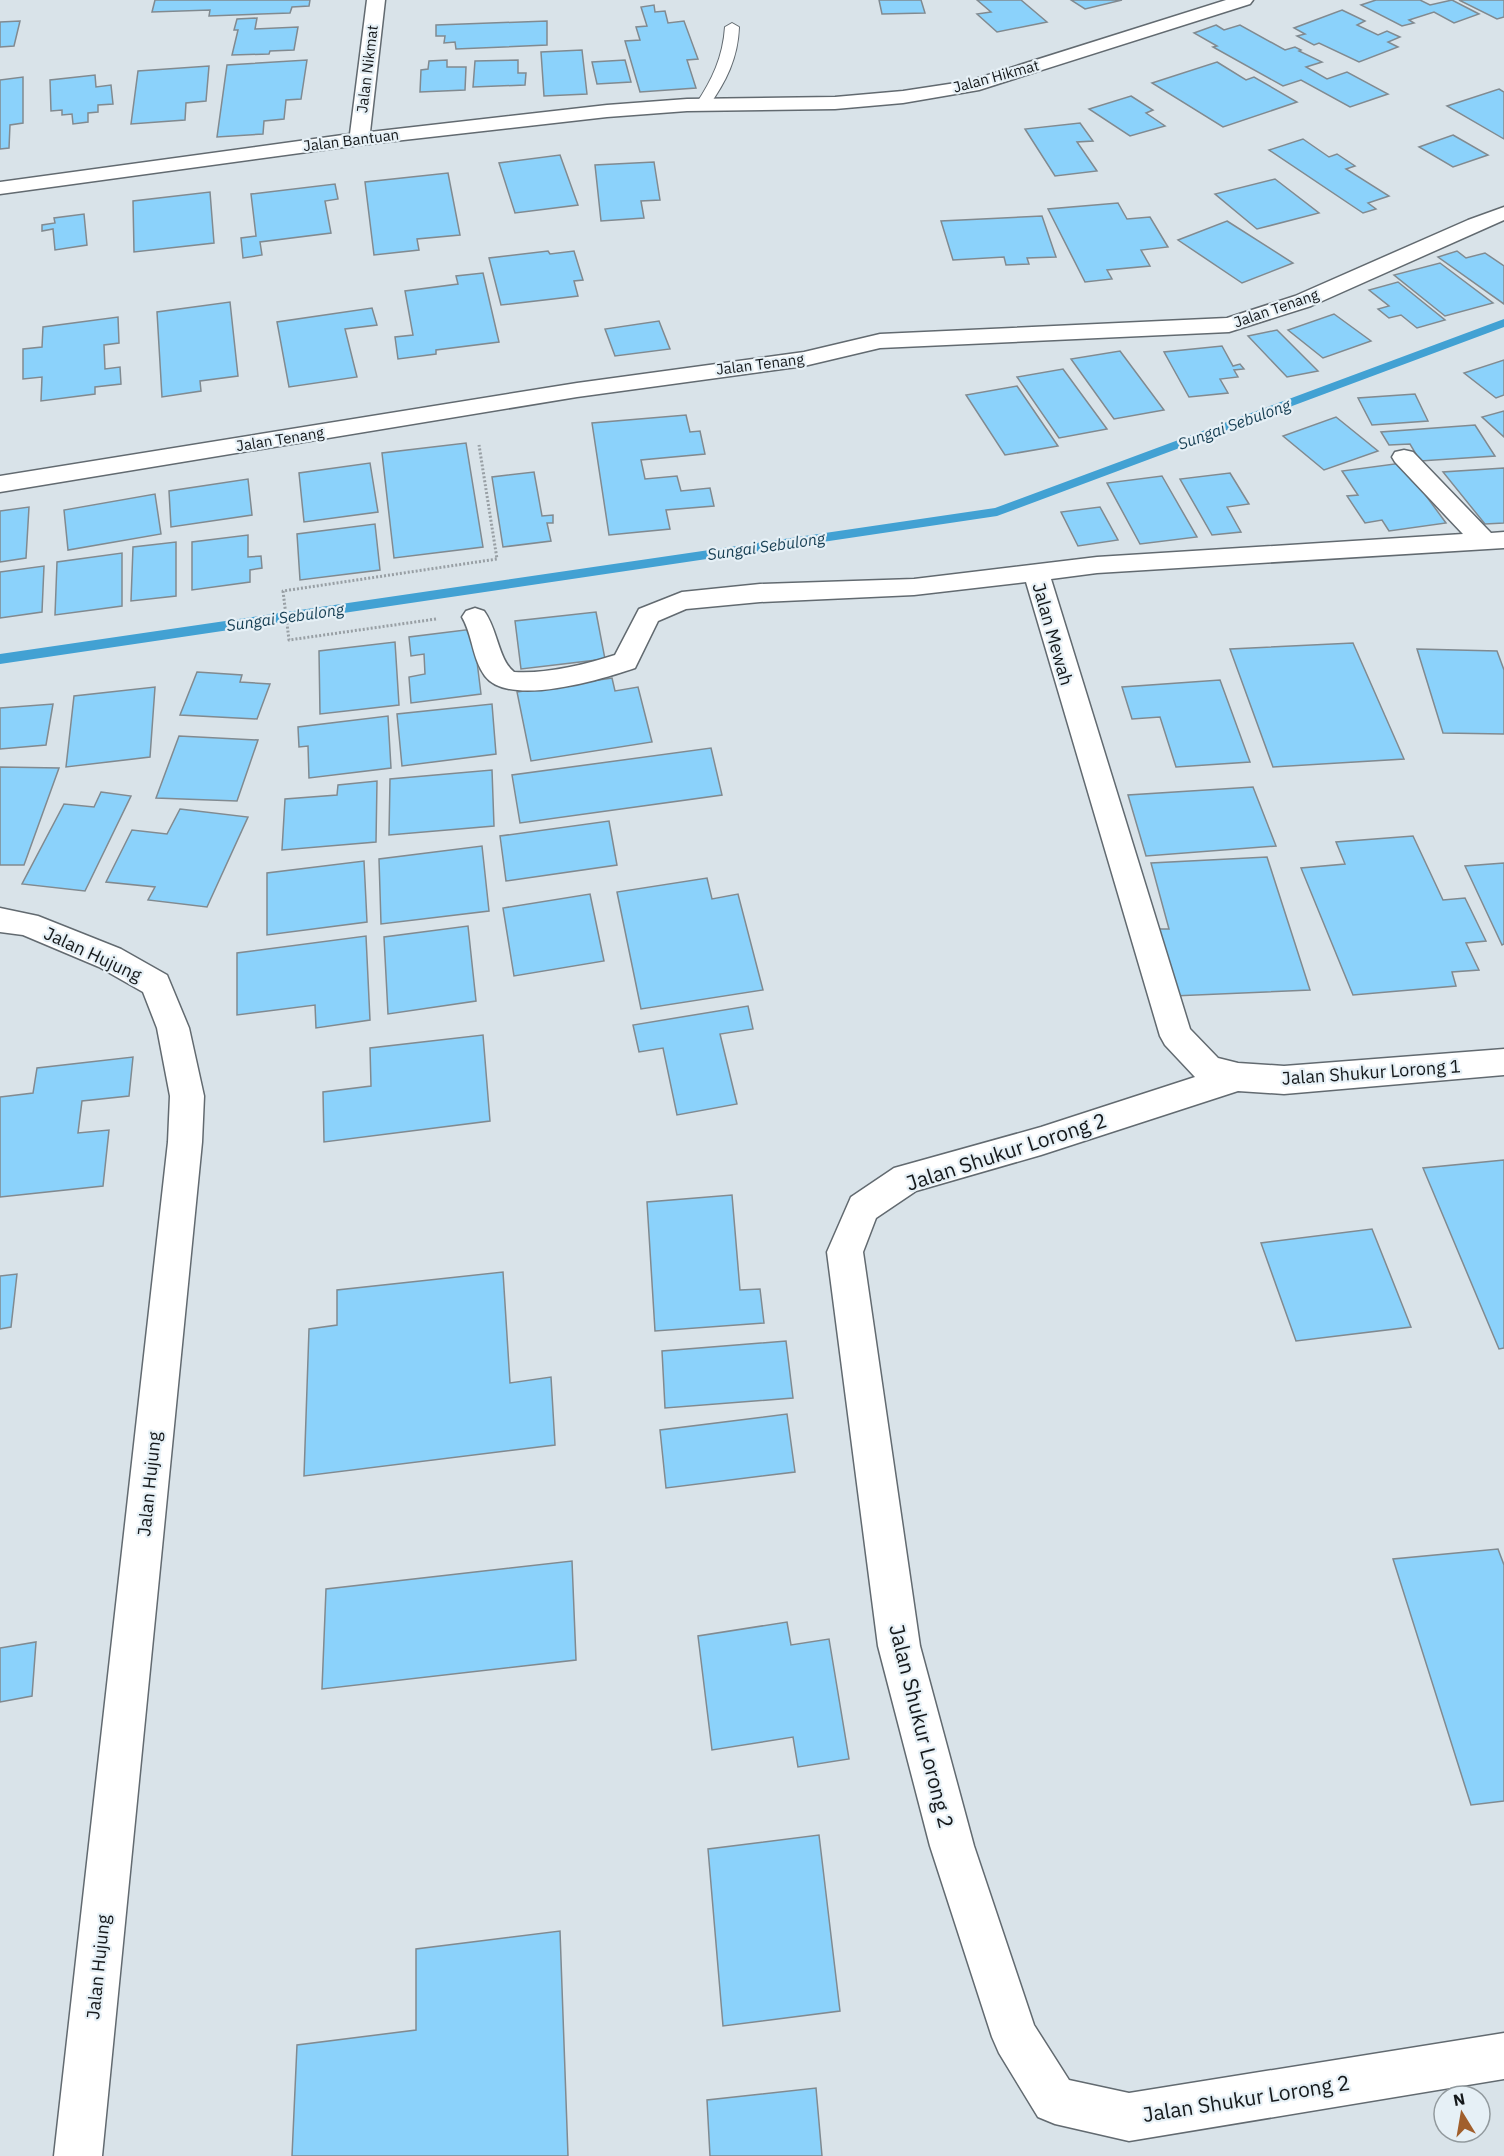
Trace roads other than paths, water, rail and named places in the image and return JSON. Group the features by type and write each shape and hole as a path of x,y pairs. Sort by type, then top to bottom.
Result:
{"street":[{"name":"Jalan Nikmat","path":"358,139 376,0"},
{"name":"Jalan Hikmat","path":"703,104 835,103 903,97 972,86 1244,0"},
{"name":"Jalan Bantuan","path":"0,188 358,139 607,111 703,104"},
{"name":"Jalan Tenang","path":"0,484 710,370 804,359 880,341 1229,325 1303,301 1504,213"},
{"path":"1404,456 1495,541"},
{"name":"Jalan Mewah","path":"1238,1077 1207,1068 1176,1036 1036,573 1097,565 1495,541"},
{"path":"475,617 482,626 494,668 507,680 524,681 606,669 625,661 648,615 682,601 760,593 914,587 1036,573"},
{"name":"Jalan Hujung","path":"0,920 27,924 110,958 156,984 173,1028 187,1096 182,1166 78,2156"},
{"name":"Jalan Shukur Lorong 1","path":"1238,1077 1284,1080 1504,1062"},
{"name":"Jalan Shukur Lorong 2","path":"1238,1077 1041,1140 906,1179 863,1208 845,1252 899,1646 952,1846 1015,2037 1055,2100 1129,2117 1504,2056"}],"lane":[{"path":"703,104 729,60 732,27"}],"waterway":[{"name":"Sungai Sebulong","path":"0,659 997,512 1504,323"}]}
